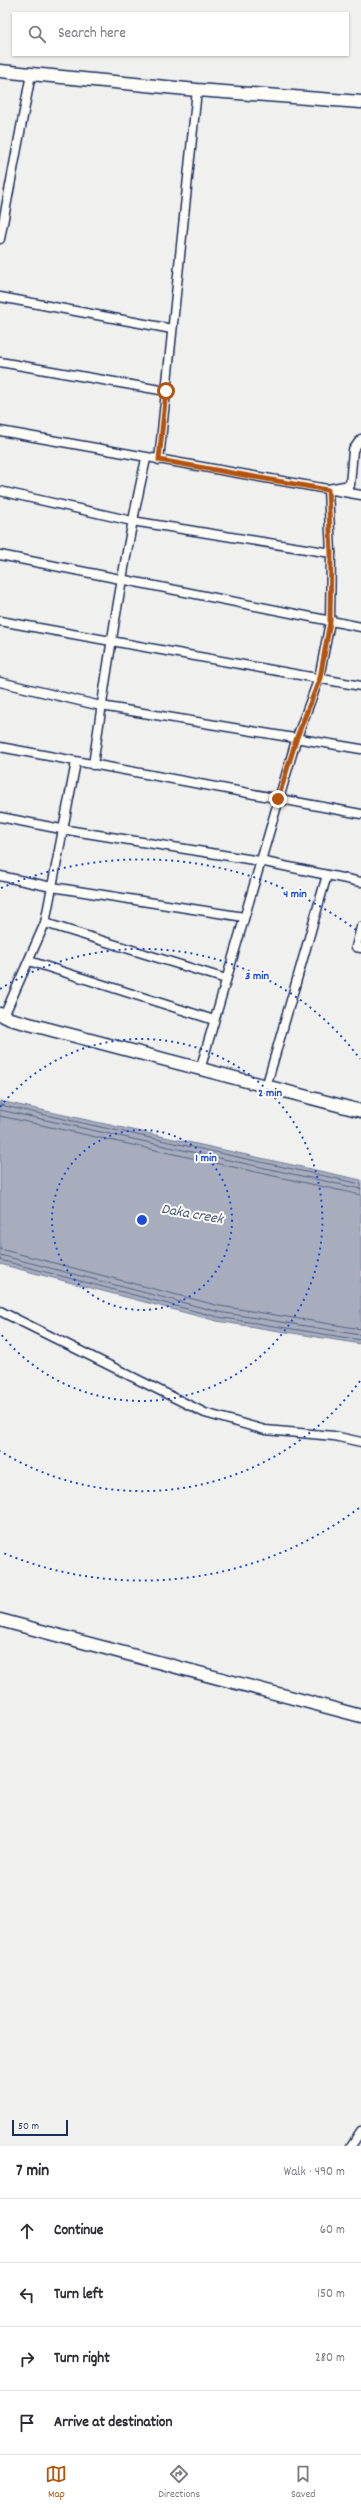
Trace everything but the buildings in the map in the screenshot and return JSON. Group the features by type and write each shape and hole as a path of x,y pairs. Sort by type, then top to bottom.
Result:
{"street":[{"path":"0,71 197,90 361,102"},
{"path":"0,239 31,74"},
{"path":"159,460 197,90"},
{"path":"0,297 172,330"},
{"path":"0,362 166,391"},
{"path":"0,431 146,459 361,495"},
{"path":"328,490 350,485 353,450 361,439"},
{"path":"93,765 122,578 132,521 146,459"},
{"path":"200,1070 278,799 297,737 320,678 330,622 331,553 328,490"},
{"path":"0,491 132,521 331,553"},
{"path":"0,555 122,578 330,622 361,627"},
{"path":"0,621 361,686"},
{"path":"0,682 101,706 297,737 361,749"},
{"path":"0,747 361,814"},
{"path":"76,762 61,829 45,923 29,961 2,1015 200,1070 361,1111"},
{"path":"0,817 61,829 260,861 361,882"},
{"path":"266,1087 327,875"},
{"path":"0,876 52,887 244,917"},
{"path":"45,923 226,979"},
{"path":"361,927 356,947 361,948"},
{"path":"29,961 214,1020"},
{"path":"0,1311 205,1413 265,1430 334,1436 361,1442"},
{"path":"0,1620 361,1716"},
{"path":"351,2146 361,2131"}],"water":[{"name":"Daka creek","path":"0,1101 361,1180 361,1344 217,1321 0,1264"}],"route":[{"path":"166,391 159,460 328,490 331,553 330,622 320,678 297,737 278,799"}]}
